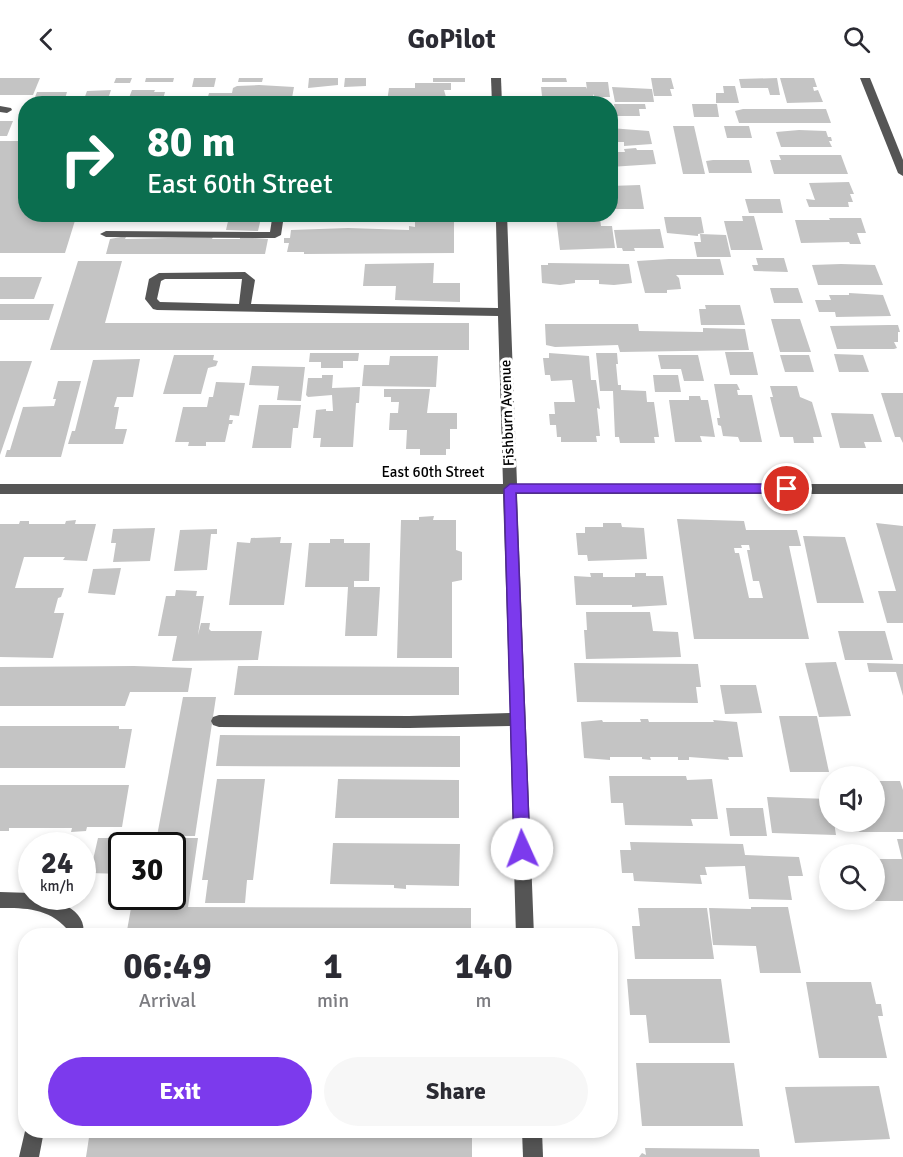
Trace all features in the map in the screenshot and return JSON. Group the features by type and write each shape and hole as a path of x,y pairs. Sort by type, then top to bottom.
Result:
{"street":[{"path":"496,78 497,96"},
{"path":"865,78 903,173"},
{"path":"106,234 275,235 277,222"},
{"name":"Fishburn Avenue","path":"501,222 525,928"},
{"path":"244,309 249,280 245,276 163,275 155,279 151,299 157,306 244,309 504,312"},
{"name":"East 60th Street","path":"0,489 903,489"},
{"path":"219,721 410,722 518,719"},
{"path":"0,900 42,901 61,910 76,928"},
{"path":"29,1157 33,1138"},
{"path":"532,1138 533,1157"}],"building":[{"path":"0,78 40,78 33,95 0,95"},
{"path":"116,78 132,78 130,83 114,83"},
{"path":"146,78 174,78 173,82 145,82"},
{"path":"194,78 216,78 214,87 192,87"},
{"path":"239,78 263,78 262,82 238,82"},
{"path":"309,78 338,78 338,85 308,88"},
{"path":"345,78 366,78 366,86 344,87"},
{"path":"433,78 465,78 465,82 433,82"},
{"path":"542,78 566,78 567,82 542,82"},
{"path":"651,78 671,78 674,89 670,89 672,96 654,96"},
{"path":"777,78 780,95 770,95 768,88 741,88 739,79"},
{"path":"780,78 814,78 817,87 813,87 814,91 818,90 823,102 787,103"},
{"path":"586,82 608,82 610,96 594,96 593,94 593,96 542,96 541,87 586,87 587,89"},
{"path":"415,83 451,83 451,90 444,90 446,96 388,96 389,88 415,88"},
{"path":"237,86 294,87 292,96 208,96 209,93 232,93 233,88"},
{"path":"723,86 735,86 739,103 716,103 716,93 724,93"},
{"path":"612,87 652,89 654,102 618,102 618,96 614,96"},
{"path":"111,90 109,96 85,96 87,91"},
{"path":"132,90 165,92 164,96 130,96"},
{"path":"37,92 67,92 66,96 35,96"},
{"path":"618,104 645,104 646,109 639,109 640,116 618,116"},
{"path":"692,104 717,104 719,117 694,117"},
{"path":"743,109 826,109 831,123 739,123 735,111"},
{"path":"0,121 13,121 7,136 0,136"},
{"path":"673,126 694,126 705,174 683,174"},
{"path":"724,126 749,126 752,138 727,138"},
{"path":"618,129 649,131 652,144 624,146 624,142 618,142"},
{"path":"826,131 828,137 831,137 832,141 829,141 832,147 781,147 776,132"},
{"path":"0,141 18,141 18,222 75,222 65,253 0,253"},
{"path":"624,149 653,150 656,164 618,166 618,152 625,152"},
{"path":"779,155 841,155 848,174 774,174 770,160 781,160"},
{"path":"749,160 752,173 709,173 706,161"},
{"path":"849,182 854,194 850,194 853,202 848,202 849,207 809,207 806,199 815,200 809,183"},
{"path":"640,185 644,209 618,209 618,186"},
{"path":"745,199 780,199 783,213 749,213"},
{"path":"742,216 754,216 763,250 731,250 724,221 743,221"},
{"path":"664,217 701,217 704,233 698,236 667,233"},
{"path":"829,218 861,218 866,233 857,233 861,244 801,243 795,220 830,220"},
{"path":"228,222 260,222 258,231 226,230"},
{"path":"415,222 454,222 454,253 304,254 304,252 287,252 289,243 284,243 284,238 290,238 291,230 348,228 409,230 409,226 415,227"},
{"path":"557,222 600,222 601,226 612,226 615,248 560,250"},
{"path":"660,229 664,248 634,248 635,251 623,251 622,248 617,248 614,230"},
{"path":"700,234 726,235 731,257 697,257 694,242 701,242"},
{"path":"126,237 125,239 213,237 212,239 240,239 240,237 268,239 265,254 106,254 110,239"},
{"path":"756,258 784,258 788,272 754,271 752,265 758,265"},
{"path":"720,259 724,275 676,275 679,278 681,289 667,290 667,293 645,293 637,261"},
{"path":"78,261 122,261 105,323 469,323 469,350 50,350"},
{"path":"434,263 433,283 460,283 460,302 395,300 396,286 363,286 365,264"},
{"path":"548,263 629,264 632,283 614,285 599,284 599,280 575,280 575,283 560,285 542,283 541,265 548,265"},
{"path":"812,265 875,265 883,285 818,285"},
{"path":"0,277 42,277 34,299 0,299"},
{"path":"770,288 798,288 803,303 774,303"},
{"path":"849,293 883,295 891,316 836,317 835,312 819,312 815,300 831,300 829,295 849,295"},
{"path":"0,304 54,304 49,320 0,320"},
{"path":"705,305 740,305 745,325 701,325 699,309 706,309"},
{"path":"771,319 800,319 811,352 780,352"},
{"path":"545,324 638,324 639,331 703,332 703,328 745,329 749,350 620,352 618,345 555,347 546,345"},
{"path":"898,325 900,332 898,332 898,342 894,342 897,348 894,349 837,349 830,326"},
{"path":"725,352 753,352 758,375 730,375"},
{"path":"310,353 359,353 358,361 343,361 343,368 321,368 321,362 309,362"},
{"path":"549,353 589,356 591,380 596,380 600,409 597,408 600,436 596,436 597,442 561,442 561,437 557,437 556,425 550,425 549,414 555,414 554,402 575,402 572,380 551,381 550,375 545,375 543,358 549,358"},
{"path":"596,353 617,353 618,385 621,385 621,390 646,391 647,402 654,402 659,437 654,437 655,443 620,443 619,437 615,437 613,391 600,391"},
{"path":"834,354 863,355 869,372 839,372"},
{"path":"174,355 214,355 213,360 218,361 216,366 208,368 201,394 163,394"},
{"path":"658,355 698,355 704,381 684,381 681,369 661,369"},
{"path":"780,355 809,355 814,372 785,372"},
{"path":"390,356 438,356 436,387 362,386 364,365 389,365"},
{"path":"140,359 133,397 117,397 114,407 119,407 115,429 127,429 123,444 68,444 72,431 75,431 93,360"},
{"path":"0,361 32,361 0,455"},
{"path":"252,366 305,367 301,401 277,400 279,386 249,385"},
{"path":"322,375 333,375 332,388 360,387 359,403 356,403 353,447 320,447 321,438 313,438 316,410 333,411 332,395 308,397 306,395 308,378 322,378"},
{"path":"653,375 678,375 681,392 655,392"},
{"path":"58,381 81,381 61,457 5,457 7,450 10,450 23,407 54,406 56,399 53,399"},
{"path":"216,382 245,383 239,416 230,415 229,420 233,420 232,424 229,424 225,442 206,442 206,446 188,446 189,442 175,442 183,407 207,407 209,397 213,397"},
{"path":"714,384 737,384 740,390 737,390 738,395 752,395 762,442 740,442 738,437 723,436 721,426 718,425 717,418 720,418"},
{"path":"770,386 797,386 800,397 812,402 822,437 813,437 814,443 794,443 793,437 780,437 770,397 773,397"},
{"path":"384,389 430,389 427,413 457,413 457,429 450,429 450,449 446,449 446,455 420,455 420,449 406,449 407,430 389,430 390,413 398,413 399,402 391,402 391,397 384,397"},
{"path":"881,393 903,393 903,443 900,437 895,437"},
{"path":"689,396 700,396 701,400 708,400 715,437 700,436 702,442 675,442 669,400 689,400"},
{"path":"259,405 301,405 298,428 293,428 291,448 252,448"},
{"path":"831,413 873,414 882,442 864,442 866,448 840,448"},
{"path":"434,516 433,520 456,520 456,550 462,552 462,580 452,582 452,658 397,658 401,520 419,520 419,517"},
{"path":"677,519 744,521 746,530 797,530 801,546 789,546 809,639 694,639","holes":["749,545 750,550 747,550 753,581 759,581 763,598 749,598 739,553 735,553 734,548"]},
{"path":"76,520 75,524 96,524 87,561 63,560 65,557 24,557 15,588 64,588 61,597 58,598 54,613 64,613 53,658 0,657 0,524 19,524 20,521 29,521 29,524 65,524 66,521"},
{"path":"603,523 621,523 622,527 644,528 647,559 588,561 587,555 578,555 576,533 585,533 585,527 603,527"},
{"path":"876,523 903,526 903,623 887,623 878,591 896,591"},
{"path":"155,528 150,561 113,562 116,543 111,543 113,529"},
{"path":"217,529 217,534 211,534 207,570 174,571 180,530"},
{"path":"803,536 845,537 864,603 817,603"},
{"path":"281,537 280,543 292,543 284,605 229,605 237,542 250,543 251,538"},
{"path":"330,539 344,539 344,543 370,543 369,581 354,581 354,587 380,587 377,636 345,636 348,587 305,587 309,543 330,543"},
{"path":"121,568 115,595 88,593 93,569"},
{"path":"590,573 603,573 603,577 635,577 635,573 646,573 646,576 663,576 667,605 632,607 632,605 576,605 574,576 591,577"},
{"path":"176,590 197,591 196,596 204,596 198,635 201,623 210,623 211,631 262,631 258,660 172,661 177,636 158,636 166,596 175,596"},
{"path":"586,612 650,612 653,631 678,632 681,657 586,659 584,630 587,630"},
{"path":"838,631 885,631 893,660 845,660"},
{"path":"836,662 851,716 819,717 805,663"},
{"path":"574,663 698,664 701,687 696,687 698,703 577,702"},
{"path":"867,663 903,664 903,696 896,672 869,672"},
{"path":"238,666 459,667 459,695 234,695"},
{"path":"0,667 192,668 188,692 130,692 125,706 0,706"},
{"path":"720,685 756,685 762,713 725,714"},
{"path":"183,697 216,697 195,836 186,836 186,832 158,832"},
{"path":"779,716 817,716 828,766 819,766 819,772 790,772"},
{"path":"640,719 648,719 649,722 714,722 713,720 737,722 743,757 728,757 729,760 689,757 689,760 678,760 678,757 650,757 651,760 642,759 642,757 610,757 610,760 584,758 581,722 602,720 603,722 641,722"},
{"path":"0,726 119,726 119,729 132,729 125,768 0,768"},
{"path":"220,735 460,736 460,767 216,766"},
{"path":"609,776 686,776 687,780 712,779 718,819 691,819 693,826 625,825 623,803 611,803"},
{"path":"217,779 265,779 253,880 247,880 245,903 205,903 208,880 202,880"},
{"path":"338,779 459,780 459,818 335,818"},
{"path":"885,781 900,781 903,790 903,832 885,832"},
{"path":"0,785 129,785 122,827 87,827 86,831 71,832 72,828 9,828 9,831 0,831"},
{"path":"767,797 819,799 819,832 836,832 836,835 772,833"},
{"path":"726,808 763,808 767,836 730,836"},
{"path":"98,838 108,838 108,874 96,873"},
{"path":"186,838 198,838 188,907 471,908 471,928 127,928 131,910 186,910"},
{"path":"897,839 903,839 903,901 885,901 885,859 902,859"},
{"path":"630,842 743,844 745,855 799,857 803,876 788,876 792,900 749,899 745,866 705,867 707,875 700,875 702,884 634,881 633,873 622,873 620,850 631,850"},
{"path":"333,843 460,844 459,886 406,885 406,889 394,888 394,885 330,884"},
{"path":"751,907 788,907 801,973 760,973 756,946 713,945 709,908 751,909"},
{"path":"638,908 707,908 714,959 635,959 632,926 640,926"},
{"path":"627,979 721,979 730,1043 649,1043 646,1015 630,1015"},
{"path":"806,982 871,982 876,1004 881,1004 883,1016 878,1016 887,1058 819,1058"},
{"path":"636,1063 734,1063 743,1126 642,1126"},
{"path":"879,1086 890,1139 795,1143 785,1087"},
{"path":"89,1138 472,1138 472,1157 86,1157"},
{"path":"645,1148 759,1149 760,1157 639,1157 642,1153 646,1155"}],"route":[{"path":"522,849 510,489 787,489"}]}
